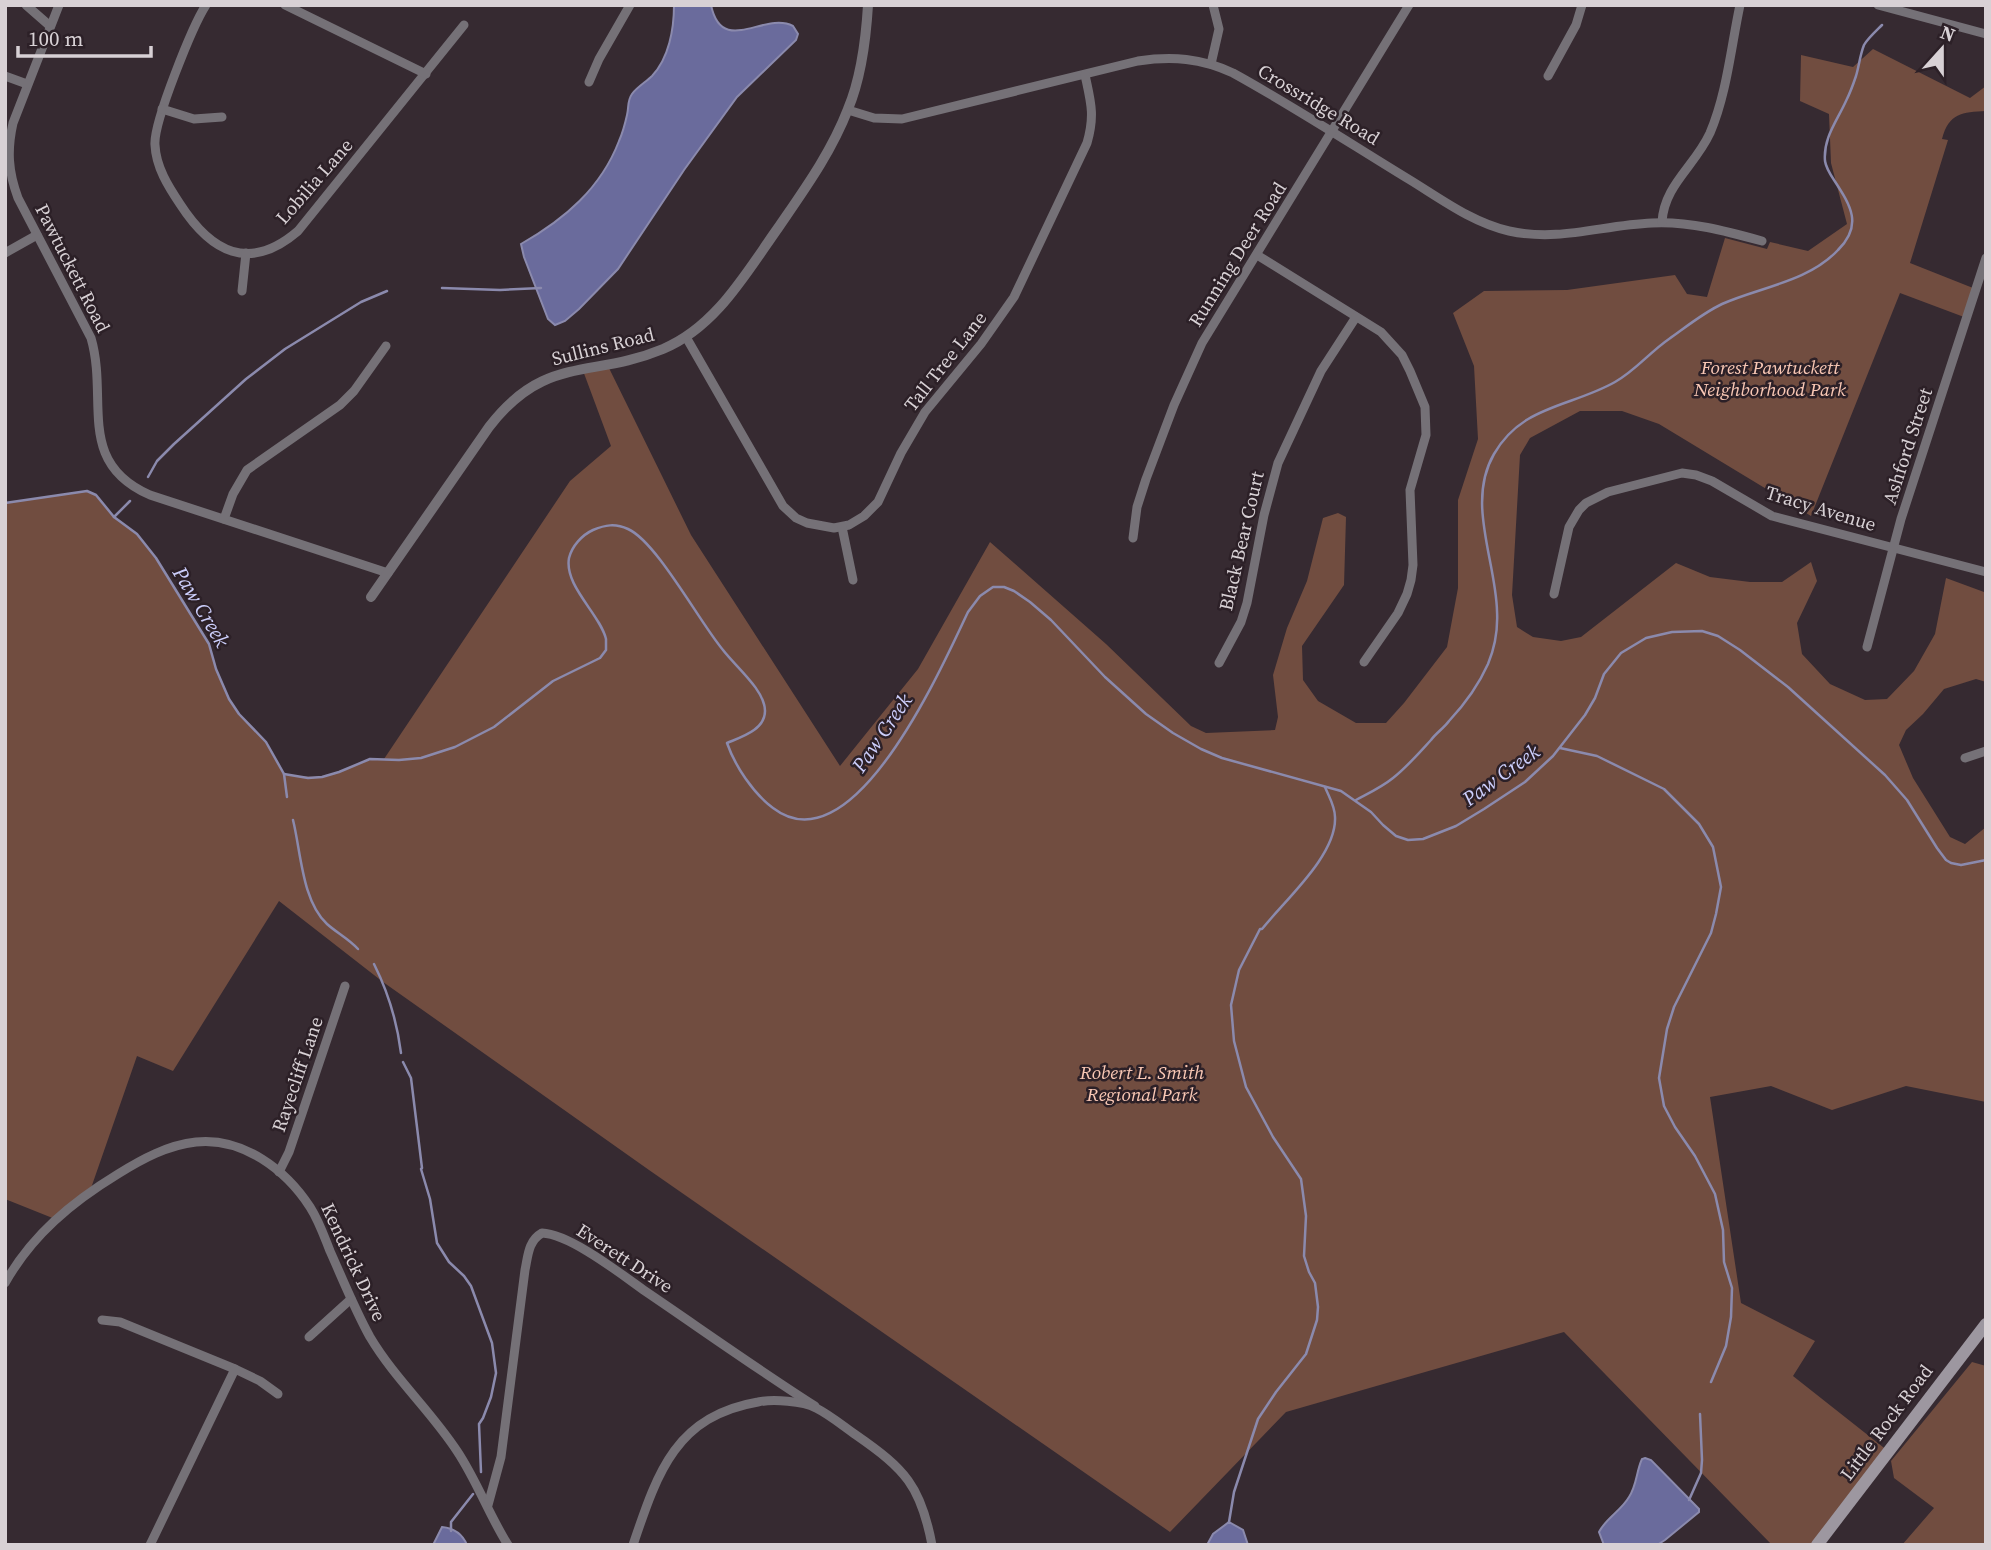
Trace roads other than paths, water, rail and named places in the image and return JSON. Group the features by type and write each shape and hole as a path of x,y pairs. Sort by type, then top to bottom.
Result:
{"main road":[{"name":"Little Rock Road","path":"1817,1545 1986,1324"}],"street":[{"path":"26,5 50,26"},
{"name":"Pawtuckett Road","path":"59,5 13,122 7,162 18,198 91,338 96,356 102,443 111,466 135,489 155,497 387,573"},
{"path":"206,5 162,109 155,145 159,168 195,226 205,237 221,247 246,253 242,291"},
{"path":"285,5 426,74"},
{"path":"589,82 630,5"},
{"name":"Sullins Road","path":"371,597 500,412 521,393 545,379 652,353 686,337 717,311 733,292 834,142 848,110 858,76 868,5"},
{"path":"1211,64 1219,29 1213,5"},
{"name":"Running Deer Road","path":"1133,538 1137,507 1174,405 1202,343 1409,5"},
{"path":"1548,76 1576,25 1582,5"},
{"path":"1662,222 1665,202 1670,192 1699,153 1713,124 1740,5"},
{"path":"1878,5 1986,34"},
{"name":"Lobilia Lane","path":"246,253 277,246 298,231 464,25"},
{"name":"Crossridge Road","path":"848,110 874,118 902,119 1158,58 1188,58 1211,64 1245,79 1474,218 1508,231 1562,235 1662,222 1699,226 1762,241"},
{"name":"Tall Tree Lane","path":"842,527 864,516 878,502 901,453 925,412 981,344 1014,297 1087,143 1093,120 1085,75"},
{"path":"5,76 27,84"},
{"path":"162,109 194,119 222,117"},
{"path":"5,253 37,235"},
{"path":"1257,255 1381,332 1402,355 1426,416 1424,447 1410,491 1413,565 1411,580 1398,613 1364,662"},
{"name":"Ashford Street","path":"1867,647 1893,548 1986,258"},
{"name":"Black Bear Court","path":"1219,663 1241,622 1247,603 1264,514 1278,463 1317,377 1356,317"},
{"path":"686,337 783,506 796,518 807,523 827,528 842,527 853,580"},
{"path":"224,519 233,494 247,470 340,405 354,391 386,346"},
{"name":"Tracy Avenue","path":"1554,594 1569,527 1586,503 1608,492 1675,474 1696,475 1712,481 1772,516 1986,572"},
{"path":"1965,758 1986,751"},
{"name":"Rayecliff Lane","path":"279,1172 289,1152 345,986"},
{"name":"Kendrick Drive","path":"5,1283 29,1247 55,1219 90,1191 155,1153 195,1142 226,1143 258,1156 279,1172 311,1208 370,1337 458,1453 508,1545"},
{"name":"Everett Drive","path":"488,1505 501,1457 525,1270 531,1243 542,1233 555,1235 582,1250 815,1406"},
{"path":"309,1337 351,1298"},
{"path":"102,1320 120,1322 235,1369 260,1381 278,1394"},
{"path":"150,1545 235,1369"},
{"path":"633,1545 657,1476 675,1449 701,1424 726,1410 767,1401 815,1406 896,1466 920,1498 932,1545"}],"water":[{"path":"674,5 711,5 716,20 724,28 734,31 782,23 793,26 798,34 796,40 737,97 618,269 579,309 565,321 555,325 548,319 521,244 567,213 592,188 602,173 622,134 630,97 663,61 672,33"},
{"path":"1642,1459 1651,1460 1699,1512 1657,1545 1604,1545 1599,1532 1629,1497"},
{"path":"1229,1522 1243,1530 1248,1545 1207,1545 1213,1534"},
{"path":"442,1527 457,1532 467,1545 433,1545"}],"waterway":[{"path":"1356,800 1389,781 1413,760 1460,708 1476,687 1488,664 1496,638 1497,611 1482,512 1483,492 1486,472 1505,438 1533,416 1622,378 1662,344 1715,308 1813,270 1846,241 1852,215 1826,166 1826,145 1853,86 1864,45 1882,25"},
{"path":"442,288 541,288"},
{"path":"148,477 157,461 246,379 285,349 361,302 387,291"},
{"name":"Paw Creek","path":"5,503 87,491 96,495 114,517 137,534 156,558 209,644 229,699 239,714 266,742 284,774 287,797"},
{"path":"114,517 130,501"},
{"name":"Paw Creek","path":"284,774 322,777 370,759 421,758 455,747 494,727 553,681 600,658 606,650 606,639 572,579 569,558 575,545 585,535 593,530 614,525 628,529 652,550 714,638 755,687 764,703 764,718 757,728 727,743 730,752 758,795 773,808 804,820 834,811 864,787 892,753 917,713 968,612 980,596 993,587 1004,587 1030,602 1051,620 1105,677 1146,714 1173,733 1222,758 1341,791 1371,812 1396,836 1408,840 1423,839 1456,826 1525,782 1553,756 1585,715 1604,674 1621,653 1646,638 1672,632 1702,631 1718,636 1740,650 1788,687 1885,775 1907,800 1946,860 1961,865 1986,860"},
{"path":"1560,748 1597,756 1664,789 1699,824 1713,847 1721,887 1716,914 1711,933 1674,1007 1667,1029 1659,1078 1664,1106 1715,1194 1723,1230 1724,1262 1732,1288 1731,1317 1726,1346 1711,1382"},
{"path":"1229,1522 1234,1492 1258,1419 1306,1354 1317,1320 1318,1307 1315,1283 1304,1256 1306,1216 1301,1179 1273,1137 1246,1087 1234,1041 1231,1005 1239,970 1260,929 1308,876 1328,846 1335,817 1325,787"},
{"path":"293,820 312,903 327,924 358,949"},
{"path":"374,964 391,1007 401,1053"},
{"path":"403,1062 411,1078 421,1169 430,1199 437,1243 449,1262 471,1286 492,1343 496,1373 491,1397 479,1424 481,1472"},
{"path":"1689,1500 1701,1473 1700,1414"},
{"path":"451,1531 451,1522 473,1494"}],"park label":[{"name":"Forest Pawtuckett Neighborhood Park","path":"1770,378"},
{"name":"Robert L. Smith Regional Park","path":"1142,1083"}]}
